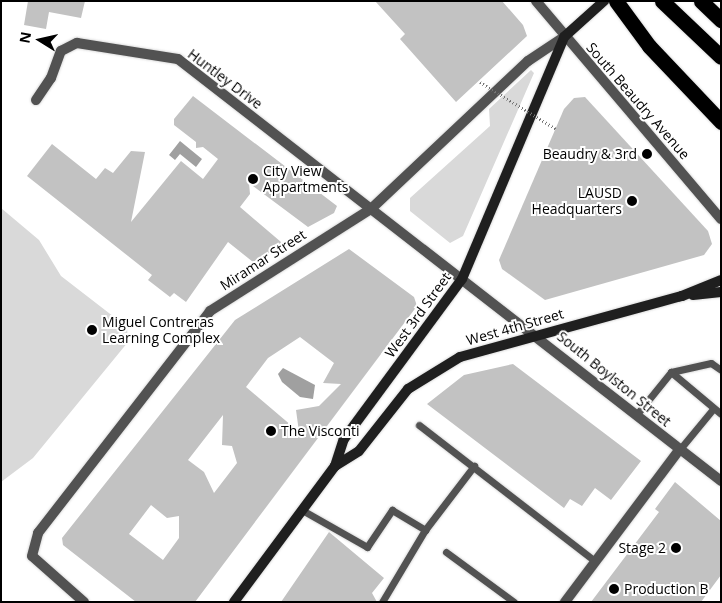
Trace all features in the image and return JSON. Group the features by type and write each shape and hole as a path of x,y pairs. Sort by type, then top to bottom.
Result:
{"highway":[{"path":"616,1 649,46 721,122"},
{"path":"662,1 721,56"},
{"path":"701,1 721,20"}],"main road":[{"name":"West 3rd Street","path":"234,602 336,466 344,439 462,279 564,36 604,1"},
{"name":"West 4th Street","path":"336,466 359,451 408,389 433,372 489,346 682,296 721,280"},
{"name":"West 4th Street","path":"682,296 721,292"}],"street":[{"name":"South Beaudry Avenue","path":"536,1 721,219"},
{"name":"Miramar Street","path":"84,602 32,556 38,532 210,311 372,208 528,61 564,36"},
{"name":"Huntley Drive","path":"36,100 51,78 61,52 77,43 178,59 372,208"},
{"name":"South Boylston Street","path":"372,208 462,279 535,333 721,481"},
{"path":"565,602 680,449"}],"lane":[{"path":"636,414 671,372 711,363 721,370"},
{"path":"671,372 721,414"},
{"path":"680,449 713,409"},
{"path":"418,425 474,466 595,561"},
{"path":"382,602 426,530 474,466"},
{"path":"302,510 367,546 392,510 426,530"},
{"path":"446,552 514,602"}],"path":[{"path":"480,82 556,129"}],"shaded area":[{"path":"531,70 534,73 463,236 450,243 410,211 410,198 490,126 489,109"},
{"path":"180,141 202,159 196,167 180,154 175,160 169,155"},
{"path":"1,208 39,240 61,276 127,327 128,342 33,458 1,482"},
{"path":"283,368 315,385 313,399 300,397 282,382 278,374"}],"building":[{"path":"28,1 85,1 81,18 49,12 46,29 24,25"},
{"path":"375,1 502,1 523,25 527,36 456,102 400,39 405,34"},
{"path":"193,96 337,206 334,213 308,227 249,183 250,194 240,207 281,242 278,248 253,262 228,242 186,302 174,293 170,297 148,280 152,275 27,176 52,144 96,179 105,168 113,173 131,151 145,152 131,222 181,161 203,179 218,159 203,147 196,148 196,142 174,125 174,119"},
{"name":"LAUSD Headquarters","path":"585,97 708,231 712,244 704,255 545,300 502,269 499,260 564,109 574,98"},
{"name":"The Visconti","path":"349,249 414,297 417,306 195,602 136,602 63,545 62,538 235,320","holes":["300,337 334,363 323,383 341,384 319,406 296,410 299,432 246,387 268,358","223,415 222,445 232,446 237,463 214,493 204,472 188,460","151,505 167,518 179,516 179,538 163,560 129,534"]},
{"path":"513,364 641,461 611,500 595,488 582,506 570,499 564,508 427,404 464,375"},
{"name":"Stage 2","path":"675,482 721,521 721,575 701,602 591,602 659,512 655,509"},
{"path":"329,532 384,578 372,593 377,602 281,602"}],"place":[{"name":"Beaudry & 3rd","path":"647,154"},
{"name":"City View Appartments","path":"253,179"},
{"name":"LAUSD Headquarters","path":"632,201"},
{"name":"Miguel Contreras Learning Complex","path":"92,330"},
{"name":"The Visconti","path":"271,431"},
{"name":"Stage 2","path":"676,548"},
{"name":"Production B","path":"614,589"}]}
